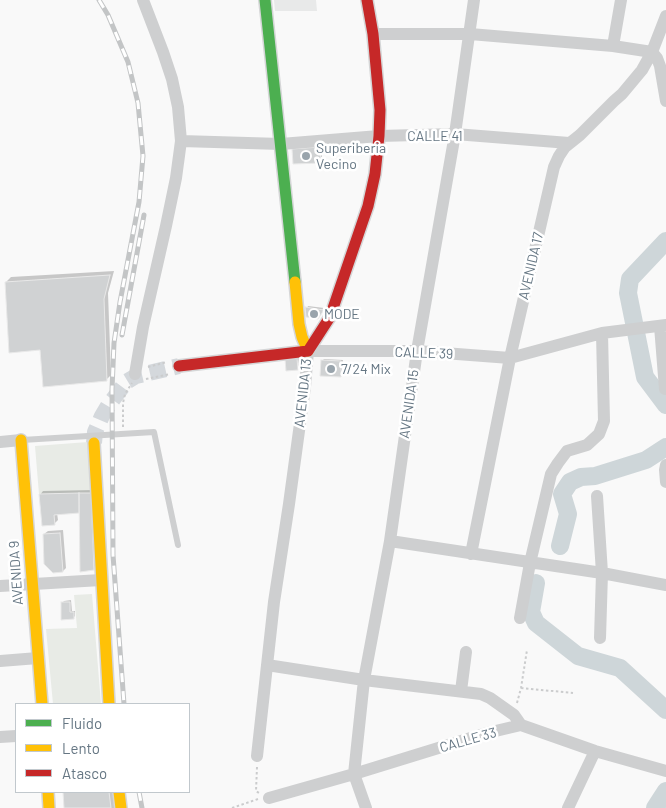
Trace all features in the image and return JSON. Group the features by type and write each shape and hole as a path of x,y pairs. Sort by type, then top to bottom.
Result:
{"main road":[{"name":"AVENIDA 13","path":"265,0 299,324 308,351"},
{"path":"308,351 330,317 368,206 375,174 380,110 368,0"},
{"name":"CALLE 39","path":"178,366 308,351"},
{"name":"AVENIDA 9","path":"21,440 42,703"},
{"path":"94,443 109,703"},
{"path":"48,793 49,808"},
{"path":"119,793 121,808"}],"street":[{"path":"135,374 143,327 176,178 181,141 178,107 172,79 143,0"},
{"name":"AVENIDA 15","path":"366,808 354,774 364,680 390,541 416,351 455,134 474,0"},
{"path":"613,46 620,0"},
{"name":"AVENIDA 17","path":"471,554 510,358 554,167 558,156 622,94 642,70 652,52 666,16"},
{"path":"373,34 470,34 613,46 652,52 660,66 666,101"},
{"name":"CALLE 41","path":"181,141 281,144 379,136 455,134 570,143"},
{"path":"663,326 665,389"},
{"name":"CALLE 39","path":"308,351 416,351 510,358 602,333 663,326"},
{"path":"520,618 530,563 551,474 567,451 588,444 599,434 604,421 602,333"},
{"name":"AVENIDA 13","path":"257,756 274,602 305,387 308,351"},
{"path":"0,442 21,440"},
{"path":"666,466 666,482"},
{"path":"597,496 602,574 600,638"},
{"path":"390,541 666,584"},
{"path":"0,586 101,580"},
{"path":"461,691 466,652"},
{"path":"0,661 38,658"},
{"path":"267,665 364,680 480,694 490,698 518,720 595,751 666,770"},
{"name":"CALLE 33","path":"263,799 354,774 487,733 518,720"},
{"path":"0,737 15,736"},
{"path":"568,808 595,751"}],"lane":[{"path":"21,440 154,432 178,544"}],"path":[{"path":"124,433 123,403 135,374"},
{"path":"518,720 521,688 528,650"},
{"path":"521,688 574,694"},
{"path":"232,808 268,796 256,791 257,756"}],"shaded area":[{"path":"274,0 316,0 317,11 275,11"},
{"path":"88,442 91,493 39,494 35,446"},
{"path":"92,594 101,703 53,703 46,629 77,628 74,595"}],"building":[{"name":"Superiberia Vecino","path":"320,147 321,163 293,164 292,149"},
{"path":"110,275 104,299 107,381 43,387 40,350 9,353 5,282"},
{"name":"MODE","path":"305,307 324,310 318,319 306,317"},
{"path":"297,358 298,370 286,371 285,359"},
{"name":"7/24 Mix","path":"321,360 341,361 341,377 320,376"},
{"path":"79,493 91,493 94,570 80,572"},
{"path":"79,493 79,513 54,515 55,525 42,526 39,494"},
{"path":"60,533 63,572 53,573 44,564 43,534"},
{"path":"61,602 70,602 70,612 74,612 74,619 61,620"},
{"path":"63,793 109,793 111,808 64,808"}],"waterway":[{"path":"666,241 630,279 628,293 645,377 666,405"},
{"path":"560,546 568,514 562,494 570,482 581,477 595,476 646,460 666,447"},
{"path":"536,583 531,612 536,623 578,656 620,668 666,710"},
{"path":"655,808 666,791"}],"tunnel":[{"path":"94,443 95,432 102,416 126,382 136,376 179,366"}],"railway":[{"path":"99,0 108,15 128,62 138,103 143,156 139,202 114,343 112,389 113,555 124,703"},
{"path":"122,335 144,215"},
{"path":"139,793 142,808"}],"traffic: fast":[{"path":"265,0 295,282"}],"traffic: slow":[{"path":"295,282 299,324 308,351"},
{"path":"21,440 42,703"},
{"path":"94,443 109,703"},
{"path":"48,793 49,808"},
{"path":"119,793 121,808"}],"traffic: jam":[{"path":"308,351 330,317 368,206 375,174 380,110 373,34 367,0"},
{"path":"179,366 308,351"}],"place":[{"name":"Superiberia Vecino","path":"306,156"},
{"name":"MODE","path":"314,314"},
{"name":"7/24 Mix","path":"331,369"}]}
